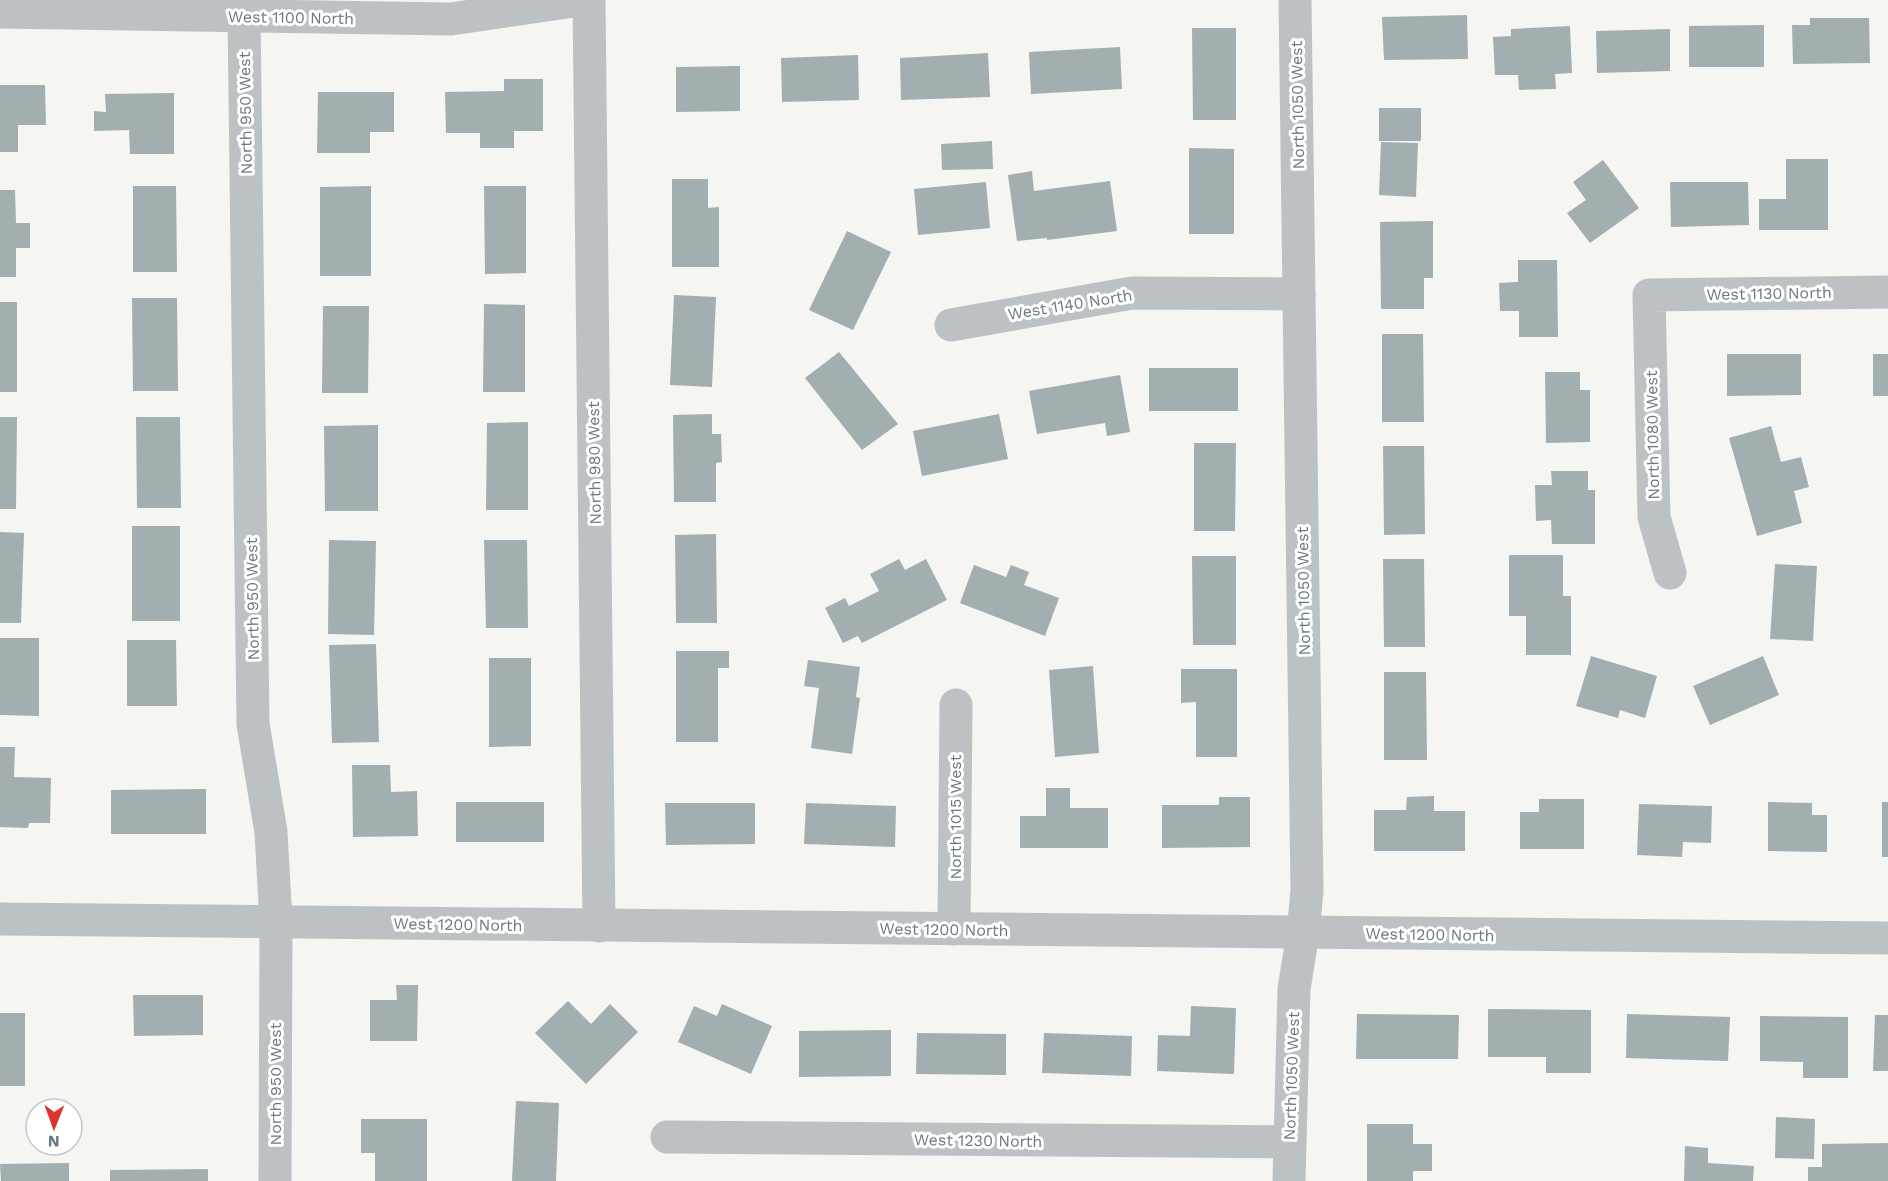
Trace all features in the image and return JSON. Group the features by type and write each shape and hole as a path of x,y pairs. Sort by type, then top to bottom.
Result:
{"street":[{"name":"West 1100 North","path":"0,12 244,16 451,10 581,0"},
{"name":"North 980 West","path":"589,0 600,926"},
{"name":"North 1050 West","path":"1289,1181 1294,989 1308,891 1295,0"},
{"name":"North 950 West","path":"244,16 253,724 271,832 276,922 276,1181"},
{"name":"West 1130 North","path":"1649,295 1888,292"},
{"name":"West 1140 North","path":"951,325 1132,293 1299,294"},
{"name":"North 1080 West","path":"1649,295 1654,517 1670,573"},
{"name":"North 1015 West","path":"954,929 956,705"},
{"name":"West 1200 North","path":"0,919 1888,938"},
{"name":"West 1230 North","path":"667,1137 1289,1142"}],"building":[{"path":"1467,15 1468,59 1384,60 1382,17"},
{"path":"1810,18 1869,18 1870,63 1793,64 1792,25 1810,25"},
{"path":"1764,25 1764,67 1689,67 1689,26"},
{"path":"1570,26 1572,73 1555,74 1556,89 1519,90 1518,75 1495,75 1493,37 1511,36 1511,29"},
{"path":"1192,28 1236,28 1236,120 1193,120"},
{"path":"1670,29 1670,71 1597,73 1596,31"},
{"path":"1120,47 1122,89 1031,94 1029,52"},
{"path":"988,53 990,97 901,100 900,58"},
{"path":"858,55 859,100 782,102 781,58"},
{"path":"740,66 740,111 676,112 676,67"},
{"path":"504,79 543,79 543,131 514,131 514,148 480,148 480,133 446,133 445,92 504,91"},
{"path":"0,85 45,85 46,125 18,125 18,152 0,152"},
{"path":"318,92 394,92 394,132 370,132 370,153 317,153"},
{"path":"174,93 174,154 130,154 129,130 94,131 94,111 106,112 105,94"},
{"path":"1379,108 1421,108 1421,141 1379,141"},
{"path":"992,141 993,169 942,170 941,144"},
{"path":"1381,142 1418,143 1416,197 1379,195"},
{"path":"1189,148 1234,149 1234,234 1189,234"},
{"path":"1786,159 1828,159 1828,230 1759,230 1759,199 1786,199"},
{"path":"1603,160 1639,208 1590,243 1567,213 1586,200 1573,182"},
{"path":"1032,171 1034,191 1110,181 1117,231 1047,240 1047,238 1017,241 1008,175"},
{"path":"672,179 708,179 708,208 719,207 719,267 672,267"},
{"path":"986,182 990,228 918,235 914,189"},
{"path":"1670,182 1748,182 1749,225 1671,227"},
{"path":"133,186 176,186 177,272 133,272"},
{"path":"371,186 371,276 320,276 320,187"},
{"path":"484,186 526,186 526,273 485,274"},
{"path":"0,190 15,190 16,223 30,223 30,248 16,248 16,277 0,277"},
{"path":"1433,221 1433,278 1424,278 1424,309 1381,309 1380,222"},
{"path":"847,231 891,252 853,330 809,310"},
{"path":"1518,260 1557,260 1558,337 1519,337 1519,311 1500,311 1499,283 1518,282"},
{"path":"674,295 716,297 712,387 670,385"},
{"path":"132,298 177,298 178,391 133,391"},
{"path":"0,302 17,302 17,392 0,392"},
{"path":"484,304 525,305 525,392 483,392"},
{"path":"323,306 369,306 368,393 322,393"},
{"path":"1382,334 1423,334 1424,422 1382,422"},
{"path":"839,352 898,424 862,450 805,378"},
{"path":"1727,354 1801,354 1801,395 1727,396"},
{"path":"1873,354 1888,354 1888,396 1873,396"},
{"path":"1149,368 1238,368 1238,411 1149,411"},
{"path":"1545,372 1580,372 1580,390 1590,390 1590,442 1546,443"},
{"path":"1120,375 1130,432 1107,436 1105,423 1037,434 1029,391"},
{"path":"712,414 712,434 721,434 722,462 716,463 716,502 674,502 673,415"},
{"path":"999,414 1008,459 922,476 913,431"},
{"path":"0,417 17,417 16,509 0,509"},
{"path":"136,417 180,417 181,508 137,508"},
{"path":"528,422 528,510 486,510 487,423"},
{"path":"378,425 378,511 325,511 324,426"},
{"path":"1771,426 1781,462 1801,457 1809,487 1794,491 1802,523 1757,536 1729,438"},
{"path":"1194,443 1236,443 1235,531 1194,531"},
{"path":"1383,446 1424,446 1425,534 1384,535"},
{"path":"1551,471 1588,471 1588,490 1595,490 1595,544 1552,544 1551,520 1536,521 1535,485 1552,485"},
{"path":"132,526 180,526 180,621 132,621"},
{"path":"0,532 24,533 21,623 0,623"},
{"path":"716,534 717,623 676,623 675,535"},
{"path":"329,540 376,541 374,635 328,634"},
{"path":"484,540 527,540 528,628 486,628"},
{"path":"1509,555 1563,555 1563,596 1571,596 1571,655 1526,655 1526,616 1509,616"},
{"path":"1192,556 1236,556 1236,645 1193,645"},
{"path":"899,559 905,570 926,559 947,600 862,643 858,636 843,643 825,608 845,598 849,606 879,591 870,574"},
{"path":"1383,559 1424,559 1425,647 1384,647"},
{"path":"1775,564 1817,566 1813,641 1770,639"},
{"path":"974,565 1006,577 1011,565 1029,572 1024,585 1059,598 1045,636 960,603"},
{"path":"0,638 39,638 39,716 0,715"},
{"path":"127,640 176,640 177,706 127,706"},
{"path":"376,644 379,742 332,743 329,645"},
{"path":"676,651 729,651 729,668 718,668 718,742 676,742"},
{"path":"1591,656 1657,676 1645,718 1620,710 1618,718 1576,706"},
{"path":"1763,656 1779,695 1710,725 1693,686"},
{"path":"489,658 531,658 531,746 489,747"},
{"path":"808,660 860,667 856,697 860,698 852,754 811,748 819,688 804,686"},
{"path":"1093,666 1099,753 1055,757 1049,670"},
{"path":"1181,669 1237,669 1237,757 1196,757 1196,702 1181,703"},
{"path":"1384,672 1426,672 1427,760 1384,760"},
{"path":"0,747 15,747 14,777 51,778 50,823 29,823 28,828 0,827"},
{"path":"352,765 390,765 391,792 417,791 418,836 353,837"},
{"path":"1046,788 1070,788 1070,808 1108,808 1108,848 1020,848 1020,816 1046,816"},
{"path":"206,789 206,834 111,834 111,790"},
{"path":"1434,796 1434,811 1465,811 1465,851 1374,851 1374,810 1406,810 1407,797"},
{"path":"1219,797 1250,797 1250,847 1162,848 1162,805 1219,805"},
{"path":"1539,799 1584,799 1584,849 1520,849 1520,812 1539,812"},
{"path":"456,802 544,802 544,842 456,842"},
{"path":"1768,802 1812,803 1812,815 1827,815 1827,852 1768,851"},
{"path":"1882,802 1888,802 1888,857 1882,857"},
{"path":"665,803 755,803 755,844 666,845"},
{"path":"806,803 896,806 895,847 804,844"},
{"path":"1639,804 1712,806 1711,843 1683,842 1682,857 1637,855"},
{"path":"396,985 418,985 417,1041 370,1041 370,1000 397,1000"},
{"path":"133,995 203,995 203,1035 134,1036"},
{"path":"568,1001 591,1024 610,1004 638,1032 586,1084 535,1033"},
{"path":"722,1004 772,1026 751,1074 678,1042 694,1006 717,1016"},
{"path":"1191,1006 1236,1008 1234,1074 1157,1071 1158,1035 1190,1036"},
{"path":"1488,1009 1591,1010 1591,1073 1546,1073 1546,1057 1488,1057"},
{"path":"0,1013 25,1013 25,1086 0,1086"},
{"path":"1357,1014 1459,1015 1458,1059 1356,1059"},
{"path":"1627,1014 1730,1017 1728,1061 1626,1058"},
{"path":"1875,1015 1888,1015 1888,1071 1873,1071"},
{"path":"1760,1016 1848,1017 1848,1078 1803,1078 1803,1062 1760,1061"},
{"path":"891,1030 891,1076 799,1077 799,1031"},
{"path":"917,1033 1006,1034 1006,1075 916,1074"},
{"path":"1044,1033 1132,1036 1131,1076 1042,1073"},
{"path":"516,1101 559,1103 556,1181 512,1181"},
{"path":"1776,1117 1815,1119 1814,1159 1775,1158"},
{"path":"361,1119 427,1119 427,1181 375,1181 375,1153 361,1153"},
{"path":"1367,1124 1413,1124 1413,1144 1432,1144 1432,1171 1413,1171 1413,1181 1367,1181"},
{"path":"1888,1143 1888,1181 1808,1181 1808,1167 1822,1167 1822,1144"},
{"path":"1685,1146 1708,1148 1708,1163 1754,1166 1753,1181 1684,1181"},
{"path":"69,1163 69,1181 1,1181 0,1164"},
{"path":"208,1169 208,1181 110,1181 110,1170"}]}
